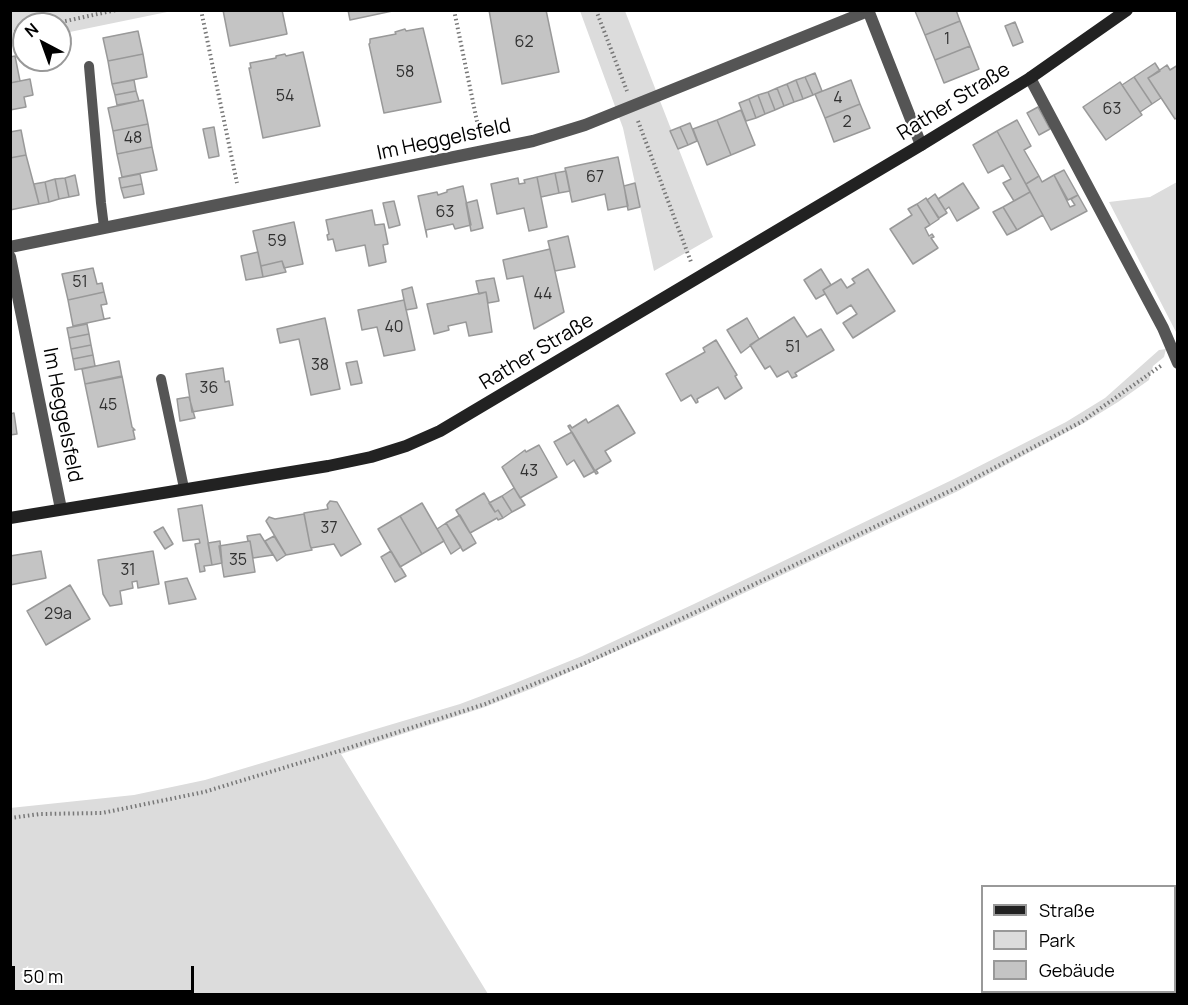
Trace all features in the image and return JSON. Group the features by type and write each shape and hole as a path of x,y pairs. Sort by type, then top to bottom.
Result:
{"street":[{"name":"Rather Straße","path":"10,518 328,466 371,457 406,446 440,431 698,280 921,145 1030,78 1127,10"},
{"name":"Im Heggelsfeld","path":"10,247 533,141 585,125 868,11"},
{"path":"868,11 921,145"},
{"name":"Rather Straße","path":"1030,78 1162,328 1176,359"},
{"name":"Im Heggelsfeld","path":"10,257 61,510"}],"lane":[{"path":"89,66 104,227"},
{"path":"161,379 184,488"}],"path":[{"path":"72,20 116,10"},
{"path":"201,10 240,201"},
{"path":"454,10 484,152"},
{"path":"596,10 698,280"},
{"path":"10,818 40,814 102,813 204,792 319,758 485,704 583,664 688,616 956,488 1081,422 1176,359"}],"green space":[{"path":"11,10 172,11 72,32 72,12 12,12 11,44"},
{"path":"580,11 625,11 713,237 654,271 623,128"},
{"path":"1177,182 1178,331 1176,332 1109,202 1150,197"},
{"path":"1166,349 1164,357 1153,366 1149,380 1118,402 1084,423 958,491 698,615 536,687 485,707 341,754 488,994 11,994 10,808 134,795 205,780 460,704 513,684 582,656 694,604 954,479 1066,422 1105,398 1159,350"}],"building":[{"path":"223,10 282,10 287,34 230,46"},
{"path":"348,10 397,10 350,20"},
{"path":"489,10 546,10 559,72 502,84"},
{"path":"956,10 960,21 925,35 915,11"},
{"path":"960,21 970,46 935,60 925,35"},
{"path":"1015,22 1023,42 1013,46 1005,26"},
{"path":"423,28 441,102 384,113 369,44 370,39 396,34 395,32 405,29 406,31"},
{"path":"138,31 143,54 108,61 103,38"},
{"path":"970,46 979,69 944,83 935,60"},
{"path":"303,52 320,126 263,138 249,68 251,68 250,63"},
{"path":"143,54 147,77 112,84 108,61"},
{"path":"10,57 12,57 12,72 18,72 20,81 10,83"},
{"path":"1155,63 1160,71 1148,78 1161,98 1152,104 1134,77"},
{"path":"1167,65 1170,70 1178,65 1178,117 1175,119 1148,78"},
{"path":"815,73 822,91 813,95 805,77"},
{"path":"805,77 813,95 803,99 796,80"},
{"path":"1134,77 1152,104 1140,112 1122,85"},
{"path":"30,79 33,95 24,97 26,107 10,110 10,83"},
{"path":"134,80 136,91 115,95 112,84"},
{"path":"796,80 803,99 794,102 787,84"},
{"path":"851,80 860,104 825,118 815,94"},
{"path":"1120,82 1142,115 1106,140 1083,107"},
{"path":"787,84 794,102 784,106 777,88"},
{"path":"777,88 784,106 775,110 768,92"},
{"path":"136,91 139,101 117,105 115,95"},
{"path":"768,92 775,110 765,114 758,95"},
{"path":"758,95 765,114 756,118 749,99"},
{"path":"749,99 756,118 746,121 739,103"},
{"path":"143,100 148,124 113,131 108,108"},
{"path":"860,104 870,128 834,142 825,118"},
{"path":"1038,107 1050,129 1039,135 1027,113"},
{"path":"741,110 755,145 731,155 717,120"},
{"path":"717,120 731,155 707,165 693,129"},
{"path":"1017,120 1031,146 1024,150 1039,176 1026,184 997,131"},
{"path":"690,123 697,141 688,145 680,127"},
{"path":"148,124 152,147 117,154 113,131"},
{"path":"214,127 219,156 209,158 203,129"},
{"path":"680,127 688,145 678,149 670,131"},
{"path":"21,130 26,155 10,158 10,132"},
{"path":"997,131 1030,192 1014,201 1003,183 1011,179 1003,165 988,173 973,145"},
{"path":"152,147 157,170 122,177 117,154"},
{"path":"26,155 39,204 10,210 10,158"},
{"path":"618,157 628,206 608,210 605,194 572,202 565,168"},
{"path":"1064,170 1078,195 1068,200 1054,175"},
{"path":"566,171 570,191 559,193 555,173"},
{"path":"555,173 559,193 541,197 537,177"},
{"path":"140,174 142,184 121,188 119,178"},
{"path":"75,175 79,195 69,197 65,178"},
{"path":"1054,175 1070,207 1075,205 1071,199 1078,195 1087,211 1051,230 1026,184 1039,176 1042,182"},
{"path":"537,177 547,227 529,231 524,208 497,214 491,184 518,178 519,184 525,183 524,180"},
{"path":"65,178 69,197 59,199 55,179"},
{"path":"55,179 59,199 49,202 45,182"},
{"path":"45,182 49,202 39,204 34,184"},
{"path":"635,183 640,207 628,210 624,186"},
{"path":"963,183 979,208 957,221 949,207 945,210 938,199"},
{"path":"142,184 144,194 124,198 121,188"},
{"path":"463,186 471,225 455,229 453,224 426,230 427,237 418,196 437,192 438,195"},
{"path":"1030,192 1043,215 1017,230 1003,207"},
{"path":"935,194 947,213 939,218 927,200"},
{"path":"926,198 939,219 930,225 917,204"},
{"path":"477,200 483,228 471,231 466,203"},
{"path":"394,201 400,225 389,228 383,203"},
{"path":"917,204 930,225 925,228 929,236 932,234 934,237 931,238 938,248 913,264 890,229 912,215 908,209"},
{"path":"1003,207 1017,230 1007,235 993,212"},
{"path":"372,210 375,225 384,224 388,244 383,245 386,262 369,266 365,245 336,251 333,239 328,240 326,220"},
{"path":"294,222 303,264 284,268 282,261 261,266 253,231"},
{"path":"568,236 575,267 555,271 548,241"},
{"path":"550,249 564,312 534,329 523,276 507,279 503,260"},
{"path":"258,252 263,277 246,280 241,256"},
{"path":"282,261 286,272 263,277 261,266"},
{"path":"93,268 97,284 102,283 104,292 68,300 62,274"},
{"path":"821,269 831,285 823,290 825,294 816,299 804,280"},
{"path":"868,269 895,311 853,338 843,323 857,314 851,305 837,314 823,290 841,279 847,288 855,283 852,279"},
{"path":"494,278 499,301 488,303 486,292 479,294 476,281"},
{"path":"412,287 417,308 406,310 402,290"},
{"path":"104,292 107,304 101,305 104,319 110,318 73,326 68,300"},
{"path":"486,292 492,332 469,336 466,322 448,326 449,330 434,334 427,304"},
{"path":"404,300 415,350 384,356 377,327 362,330 358,310"},
{"path":"794,317 807,337 821,329 834,350 795,373 797,376 792,378 788,371 777,377 770,366 765,369 750,345"},
{"path":"325,318 340,389 311,395 299,339 280,343 277,329"},
{"path":"747,318 759,339 741,353 727,330"},
{"path":"87,324 89,334 69,338 67,328"},
{"path":"89,334 91,345 71,349 69,338"},
{"path":"716,340 742,388 725,399 718,387 697,399 696,403 691,395 681,401 666,374 705,352 703,348"},
{"path":"91,345 93,355 73,359 71,349"},
{"path":"93,355 95,366 75,370 73,359"},
{"path":"119,361 122,377 85,384 82,369"},
{"path":"357,361 362,383 351,385 346,363"},
{"path":"223,368 225,382 229,381 233,405 192,412 186,374"},
{"path":"122,376 132,427 135,430 133,430 135,439 98,447 85,384"},
{"path":"189,397 195,418 180,421 177,399"},
{"path":"618,405 635,433 605,451 611,461 596,470 598,473 596,474 568,426 572,428 586,419 588,423"},
{"path":"14,413 17,434 10,435 10,414"},
{"path":"572,432 595,471 584,477 574,460 567,465 554,442"},
{"path":"539,445 557,477 520,498 502,467 525,450 526,452"},
{"path":"514,488 525,505 512,512 502,496"},
{"path":"484,493 495,512 498,510 503,518 498,520 497,518 470,533 456,510"},
{"path":"502,496 512,512 503,518 498,510 495,512 489,503"},
{"path":"330,501 337,502 361,544 341,556 334,544 311,548 310,545 304,513 328,509 327,505"},
{"path":"422,503 444,541 422,554 400,516"},
{"path":"202,505 212,565 204,566 205,571 200,572 195,544 200,543 199,539 183,541 178,509"},
{"path":"304,514 312,550 286,555 266,521 269,517 275,519"},
{"path":"460,515 476,543 463,551 446,523"},
{"path":"400,516 422,554 400,567 378,529"},
{"path":"446,523 461,547 451,554 437,529"},
{"path":"163,527 173,544 165,549 154,532"},
{"path":"260,534 273,555 253,558 247,536"},
{"path":"274,536 286,555 277,561 265,541"},
{"path":"220,541 222,563 212,565 208,543"},
{"path":"250,541 255,572 224,577 219,546"},
{"path":"41,551 46,578 10,585 10,556"},
{"path":"153,551 159,584 138,588 137,581 132,582 133,588 120,591 122,604 110,606 103,594 98,560"},
{"path":"391,551 406,576 395,582 381,557"},
{"path":"187,578 196,599 169,604 165,582"},
{"path":"70,585 90,619 46,645 27,611"}]}
